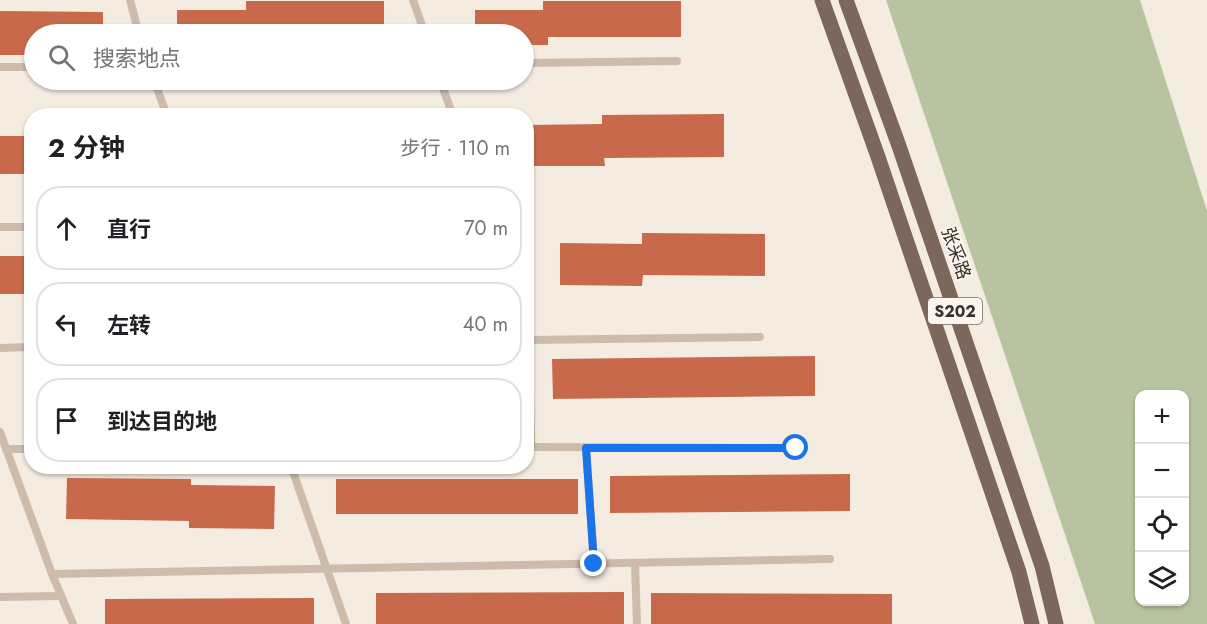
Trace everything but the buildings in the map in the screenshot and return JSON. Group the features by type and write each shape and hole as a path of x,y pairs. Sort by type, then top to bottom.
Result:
{"main road":[{"name":"S202","path":"822,0 878,154 1016,561 1032,624"},
{"name":"张采路","path":"846,0 903,157 1042,566 1056,624"}],"lane":[{"path":"130,0 136,24"},
{"path":"413,0 421,24"},
{"path":"534,63 677,61"},
{"path":"0,67 24,67"},
{"path":"158,90 164,108"},
{"path":"444,90 450,108"},
{"path":"0,227 24,227"},
{"path":"534,337 760,337"},
{"path":"0,348 24,347"},
{"path":"0,432 52,574 74,624"},
{"path":"534,447 796,448"},
{"path":"586,448 594,564"},
{"path":"6,449 24,449"},
{"path":"0,465 12,465"},
{"path":"294,474 346,624"},
{"path":"52,574 830,559"},
{"path":"635,563 637,624"},
{"path":"0,597 61,596"}],"green space":[{"path":"886,0 1140,0 1207,211 1207,624 1095,624"}],"route":[{"path":"594,564 586,448 796,448"}]}
